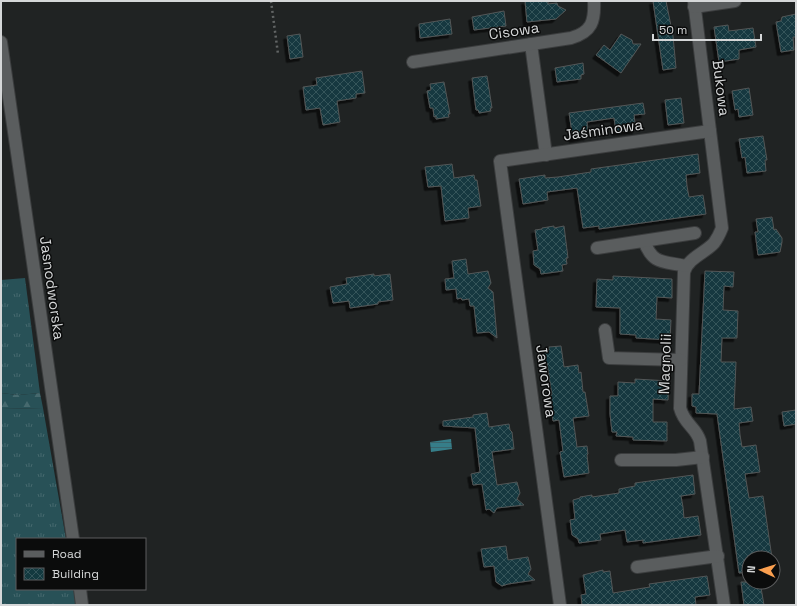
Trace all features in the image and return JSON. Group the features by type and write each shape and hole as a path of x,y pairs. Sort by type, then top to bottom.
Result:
{"street":[{"name":"Cisowa","path":"413,62 571,38 581,35 590,27 594,16 594,1"},
{"path":"694,4 735,1"},
{"name":"Bukowa","path":"694,4 710,131"},
{"name":"Jasnodworska","path":"1,42 73,538"},
{"path":"531,44 546,155"},
{"path":"644,241 648,251 656,260 686,266 715,242 722,228 710,131"},
{"name":"Jaśminowa","path":"500,161 710,131"},
{"name":"Jaworowa","path":"500,161 560,605"},
{"path":"597,248 695,234"},
{"name":"Magnolii","path":"686,266 684,276 680,408 684,420 699,436 718,556 724,605"},
{"path":"604,330 608,358 681,360"},
{"path":"621,460 676,460 703,457"},
{"path":"637,567 718,556"},
{"path":"80,590 82,605"}],"path":[{"path":"270,1 278,54"}],"green space":[{"path":"25,278 40,393 18,395 1,393 1,280"},
{"path":"1,393 18,395 40,393 43,408 1,409"},
{"path":"43,408 66,538 16,538 16,590 74,590 77,605 1,605 1,409"}],"shaded area":[{"path":"451,439 452,449 431,452 430,442"}],"building":[{"path":"525,1 548,1 548,4 557,3 558,6 566,10 556,19 527,22"},
{"path":"653,1 666,1 673,36 676,68 663,70"},
{"path":"504,11 506,26 474,30 472,17"},
{"path":"796,14 796,37 793,37 794,50 781,52 776,22 781,21 782,17"},
{"path":"450,19 452,34 420,38 419,24"},
{"path":"728,25 729,31 753,28 756,47 739,50 739,59 719,62 714,27"},
{"path":"300,34 303,57 290,59 287,36"},
{"path":"621,34 632,40 633,44 641,44 621,73 596,55 604,45 610,50"},
{"path":"583,63 584,74 581,75 581,79 557,82 555,68"},
{"path":"362,71 365,93 356,94 356,98 337,101 340,122 323,125 320,108 306,110 303,87 317,85 316,78"},
{"path":"487,76 492,108 490,108 491,111 479,113 478,110 476,110 472,78"},
{"path":"444,82 450,114 448,114 449,117 436,119 436,116 434,117 433,108 430,108 427,91 431,90 430,84"},
{"path":"749,88 753,115 739,117 738,109 735,110 732,91"},
{"path":"681,98 684,123 668,125 665,100"},
{"path":"643,103 645,114 634,115 636,130 616,132 614,118 587,122 588,136 573,139 569,113"},
{"path":"763,136 767,160 765,160 766,171 747,173 745,157 742,158 739,139"},
{"path":"698,154 700,173 686,175 687,186 689,197 703,195 706,214 599,229 599,226 583,228 577,188 547,192 548,200 523,204 519,179 545,175 545,178 558,177 591,172 591,169"},
{"path":"452,164 454,178 474,175 475,180 477,180 481,206 468,208 469,218 445,221 441,186 428,187 425,167"},
{"path":"772,217 774,230 776,229 782,238 780,252 758,255 755,232 758,232 756,219"},
{"path":"554,226 554,228 564,226 568,258 566,258 567,264 562,265 563,271 541,274 540,269 534,265 533,251 538,250 535,230"},
{"path":"466,259 468,274 488,271 491,283 488,288 493,292 497,338 489,332 477,333 474,306 470,306 469,299 457,299 456,289 446,290 445,279 454,278 452,261"},
{"path":"705,271 734,272 733,287 724,286 723,310 738,311 737,338 722,338 721,362 736,362 734,409 751,407 753,421 739,423 740,435 742,447 756,445 760,472 745,474 749,498 763,496 771,550 741,550 741,573 739,573 717,414 696,413 696,407 692,406 692,394 699,394"},
{"path":"374,274 374,276 390,274 393,300 350,308 349,301 333,303 330,287 347,284 346,278"},
{"path":"613,276 672,279 672,298 657,297 656,319 671,320 670,340 636,338 636,335 620,334 620,308 596,307 597,279 613,280"},
{"path":"561,346 564,367 578,365 579,373 581,372 583,392 585,392 589,416 573,418 577,447 587,446 589,473 564,477 560,452 563,451 559,420 553,421 550,395 552,395 547,363 545,363 543,350 549,350 549,347"},
{"path":"635,379 669,381 668,400 653,399 653,422 667,422 667,441 633,440 633,437 616,436 617,432 612,432 610,396 618,396 618,382 635,383"},
{"path":"796,410 796,424 784,426 782,412"},
{"path":"487,413 489,427 509,424 512,432 514,449 492,452 497,485 517,482 520,493 517,499 524,505 497,508 494,513 489,509 486,510 482,484 473,485 471,474 480,472 475,428 443,426 443,421 473,417 473,415"},
{"path":"693,475 695,494 681,496 684,518 698,516 701,535 643,543 643,540 627,542 625,530 600,534 601,540 579,543 578,539 572,535 570,520 575,519 573,500 592,495 592,497 619,493 619,489 635,486 635,483"},
{"path":"506,546 508,560 528,557 531,569 528,574 535,580 502,586 496,582 494,566 484,567 481,549"},
{"path":"603,570 603,572 610,571 613,593 650,587 649,584 707,576 710,595 695,597 696,605 582,605 581,595 586,594 583,575"},
{"path":"742,590 761,590 764,605 744,605"}]}
